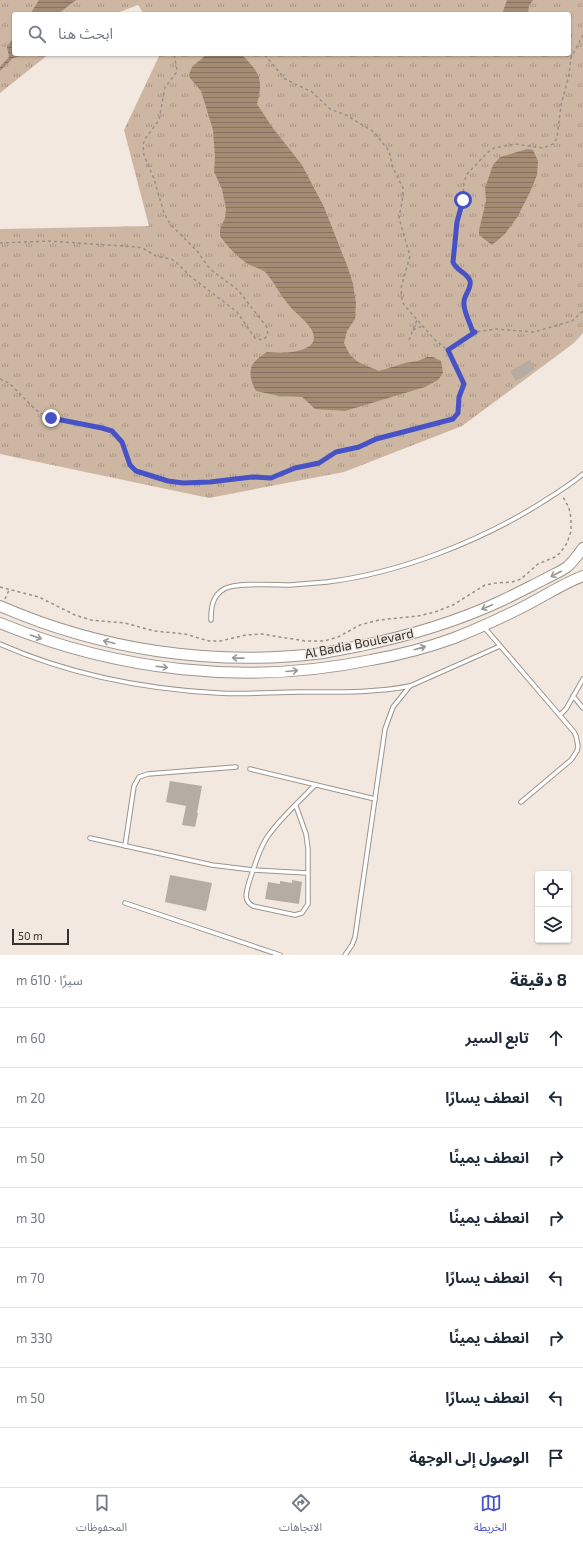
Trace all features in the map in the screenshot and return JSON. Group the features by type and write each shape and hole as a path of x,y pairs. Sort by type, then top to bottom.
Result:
{"street":[{"name":"Al Badia Boulevard","path":"0,606 58,628 116,644 145,649 175,654 235,658 295,656 325,653 380,642 436,627 463,617 490,606 561,571 575,560 583,548"},
{"name":"Al Badia Boulevard","path":"0,623 53,643 119,660 186,670 253,673 321,669 381,658 452,638 483,626 583,576"}],"lane":[{"path":"211,620 211,608 214,599 221,591 230,587 293,585 334,581 396,567 458,546 482,536 526,512 583,474"},
{"path":"483,626 560,715 576,736 578,741 577,751 571,760 521,802"},
{"path":"0,644 48,662 90,674 176,690 220,693 367,691 395,689 410,686 500,646"},
{"path":"560,715 566,709 583,679"},
{"path":"345,955 352,945 355,937 385,729 393,708 410,686"},
{"path":"573,696 583,708"},
{"path":"125,846 134,786 139,777 148,774 236,767"},
{"path":"250,769 375,798"},
{"path":"296,806 307,841 308,904 302,913 295,915 253,906 248,903 246,895 262,846 269,835 315,785"},
{"path":"90,838 212,865 253,870 307,872"},
{"path":"125,902 280,955"}],"path":[{"path":"475,332 472,330 464,304 464,299 470,286 470,282 467,276 456,267 453,262 457,222 463,200 465,179 467,174 487,153 494,148 514,144 544,148 553,144 557,138 561,105 569,75 571,58 575,47 583,35"},
{"path":"0,243 48,241 144,249 156,256 174,260 190,276 237,312 255,338 259,340 266,337 268,333 266,326 238,290 210,269 200,254 170,224 164,213 154,179 142,149 145,140 156,125 160,116 164,90 177,70 174,56"},
{"path":"0,378 9,383 36,410 46,416 56,420 112,431 122,442 130,465 136,471 175,482 210,482 276,476 295,468 319,463 336,452 359,447 376,439 453,419 458,413 459,397 464,384 448,350 436,342 404,305 402,300 402,282 410,256 399,218 403,188 393,168 389,150 374,132 346,115 330,109 312,92 285,79 266,56"},
{"path":"448,350 475,332 478,333 495,329 534,332 572,321 583,311"},
{"path":"409,340 417,320"},
{"path":"413,330 423,326"},
{"path":"0,587 39,597 75,615 91,620 125,623 154,631 186,634 209,641 220,641 246,635 262,634 279,635 305,641 324,641 338,637 360,625 374,621 389,618 418,616 435,612 453,605 485,585 512,582 521,579 538,564 555,557 567,543 571,530 571,513 567,503 559,491"}],"green space":[{"path":"0,0 583,0 583,333 574,343 462,426 344,472 209,498 0,454 0,229 149,226 124,130 159,56 571,56 571,12 143,12 138,5 119,12 12,12 12,56 46,56 0,93"}],"shaded area":[{"path":"39,0 76,0 61,12 31,12"},
{"path":"507,0 533,0 529,6 528,12 503,12"},
{"path":"12,40 12,56 18,56 13,58 0,71 0,67 9,57 7,47"},
{"path":"205,56 243,56 256,71 260,82 257,104 272,127 302,165 324,207 348,268 353,284 356,303 355,319 347,331 344,343 350,355 358,362 379,371 405,363 418,361 427,357 433,357 441,361 443,373 438,380 425,387 345,411 315,409 302,397 279,396 256,391 250,373 256,360 267,352 292,352 308,347 313,342 314,335 304,320 282,297 265,272 248,264 240,258 229,248 220,236 220,229 225,218 226,209 222,189 214,172 215,157 213,130 201,91 189,75 192,67"},
{"path":"527,149 533,150 538,161 537,175 518,216 505,234 492,245 479,235 479,230 486,201 485,188 493,165 500,157"}],"building":[{"path":"530,360 535,369 516,381 510,371"},
{"path":"170,781 202,786 195,827 182,825 186,806 166,802"},
{"path":"170,875 212,883 206,911 165,902"},
{"path":"292,880 302,882 299,904 265,899 268,882 280,884 280,881 292,883"}],"route":[{"path":"51,418 112,431 122,442 130,465 136,471 168,481 183,483 210,482 252,477 271,478 295,468 317,464 340,450 355,449 370,441 382,437 455,418 458,413 459,397 463,390 464,384 452,355 448,350 475,332 472,330 464,307 464,299 470,286 470,282 467,276 456,267 453,262 457,222 463,200"}]}
